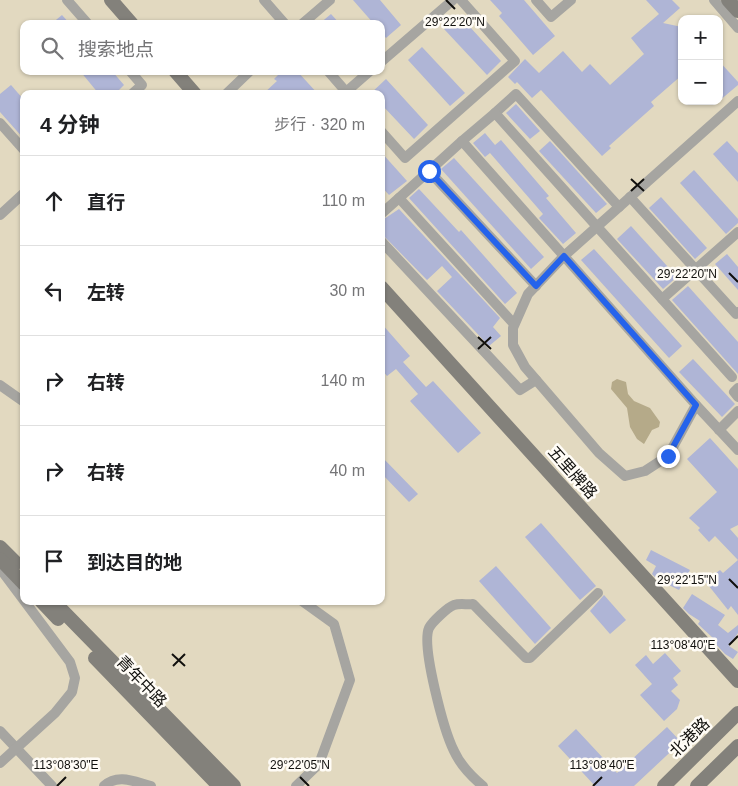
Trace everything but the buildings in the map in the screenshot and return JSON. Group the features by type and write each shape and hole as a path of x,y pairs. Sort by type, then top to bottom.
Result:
{"main road":[{"path":"110,0 128,20"},
{"path":"122,0 140,20"},
{"path":"728,0 738,11"},
{"path":"179,75 192,90"},
{"path":"190,75 203,90"},
{"name":"五里牌路","path":"385,291 738,681"},
{"name":"五里牌路","path":"385,303 738,692"},
{"path":"0,547 20,567"},
{"path":"2,561 20,580"},
{"name":"青年中路","path":"45,605 219,786"},
{"path":"57,605 234,786"},
{"name":"北港路","path":"664,786 738,714"},
{"path":"697,786 738,746"}],"street":[{"path":"67,0 84,20"},
{"path":"264,0 282,20"},
{"path":"307,20 330,0"},
{"path":"385,59 453,0"},
{"path":"385,136 405,158 515,61 461,0"},
{"path":"536,0 551,17 571,0"},
{"path":"714,0 738,28"},
{"path":"134,75 142,84 136,90"},
{"path":"230,90 246,75"},
{"path":"331,75 344,90"},
{"path":"350,90 366,75"},
{"path":"385,210 516,94 620,206"},
{"path":"696,405 668,456 645,471 625,476 599,452 526,367 514,345 513,328 528,294 564,256 738,101"},
{"path":"495,113 732,378"},
{"path":"0,123 20,146"},
{"path":"462,141 738,450"},
{"path":"429,171 536,286"},
{"path":"0,215 20,197"},
{"path":"630,197 736,314 738,312"},
{"path":"399,198 514,324"},
{"path":"662,299 738,232"},
{"path":"385,245 520,390 536,380"},
{"path":"0,385 20,399"},
{"path":"738,388 734,392 738,397"},
{"path":"719,430 738,411"},
{"path":"2,561 2,571 20,595"},
{"path":"483,786 454,752 443,724 427,650 429,628 434,621 453,605 473,604 526,658 530,658 598,593"},
{"path":"0,763 55,712 72,692 75,678 70,662 27,605"},
{"path":"296,786 319,764 350,680 334,624 308,605"},
{"path":"0,731 52,786"},
{"path":"104,786 108,782 124,778 151,786"}],"shaded area":[{"path":"0,0 738,0 738,786 0,786"},
{"path":"617,379 626,382 628,394 634,401 650,408 660,422 659,427 652,430 644,444 637,439 630,427 627,408 611,389 612,382"}],"route":[{"path":"429,171 536,286 564,256 696,405 668,456"}]}
